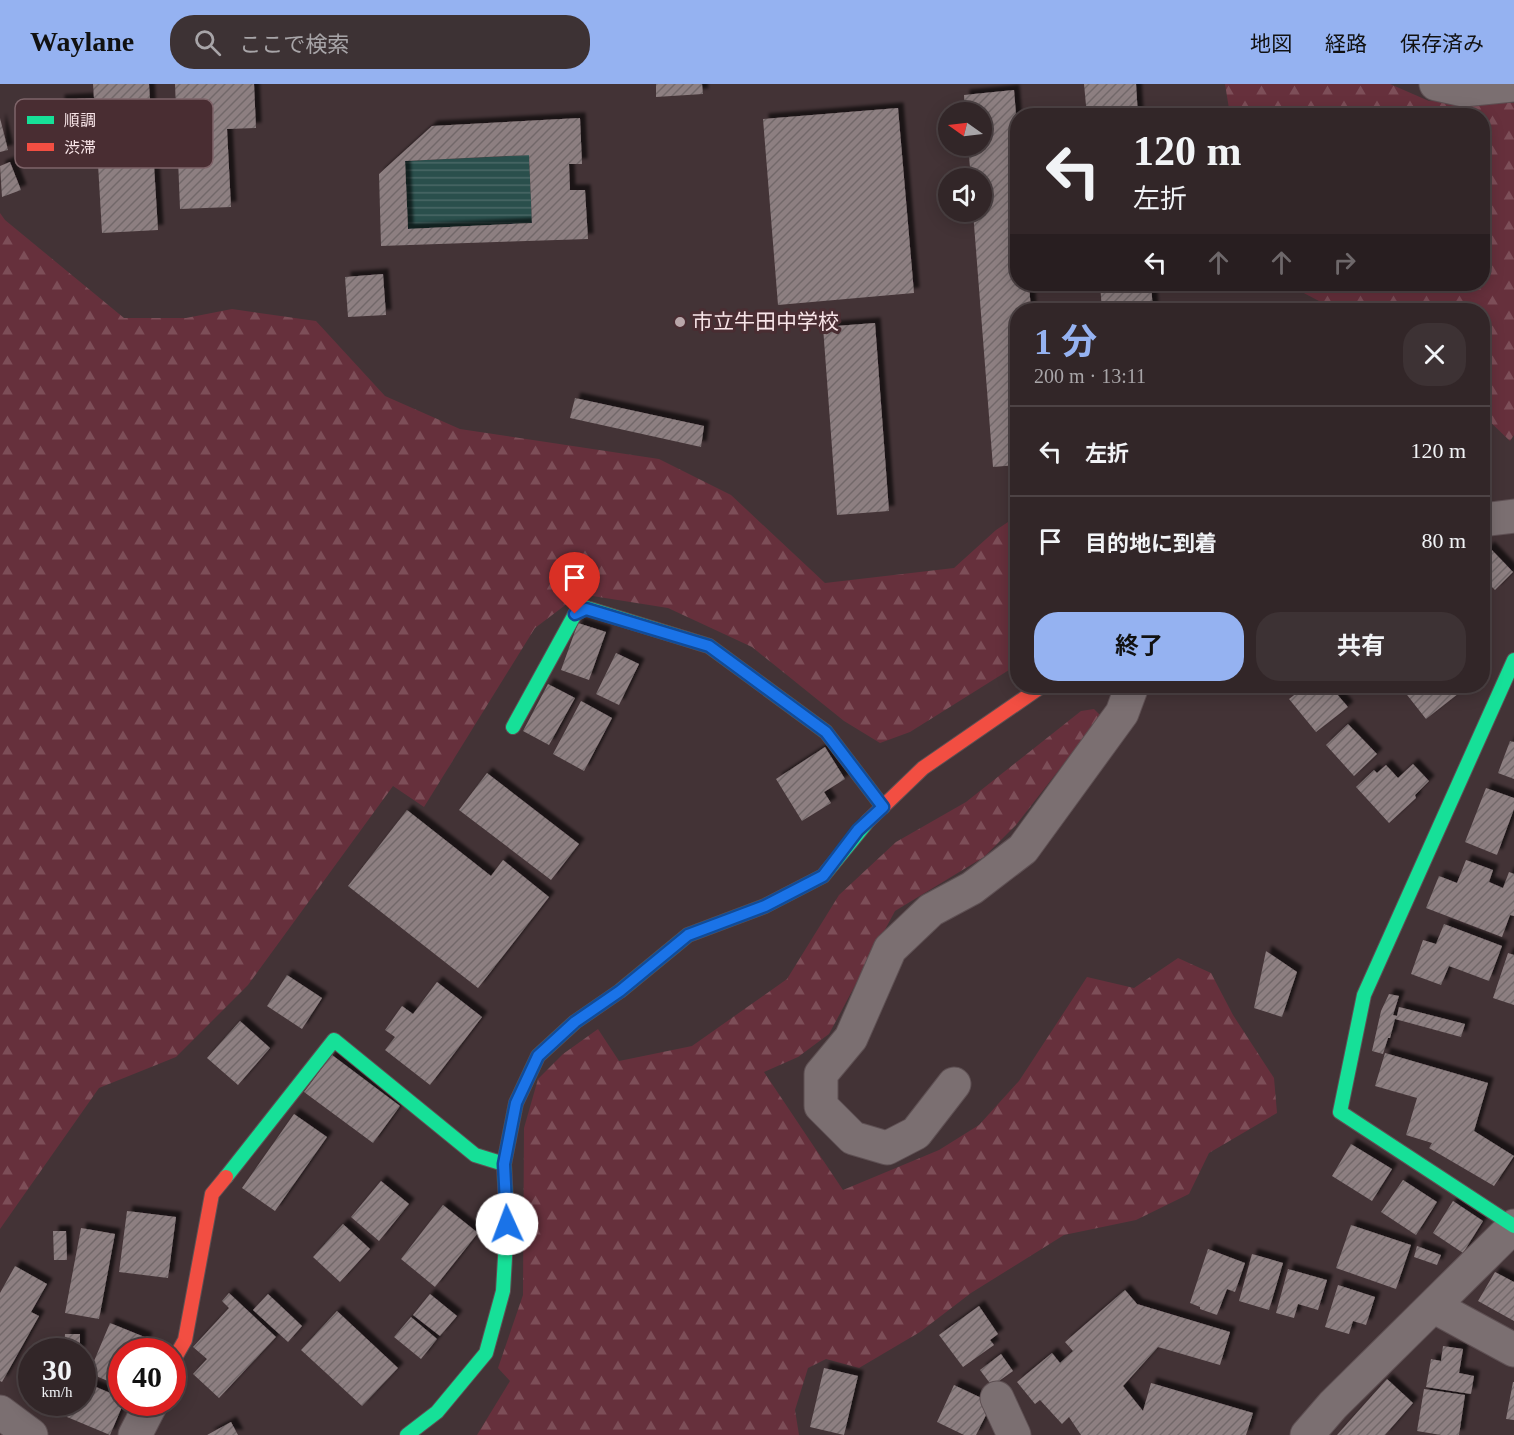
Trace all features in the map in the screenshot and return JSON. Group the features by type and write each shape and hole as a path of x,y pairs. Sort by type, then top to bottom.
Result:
{"street":[{"path":"1436,84 1463,90 1514,85"},
{"path":"1490,519 1514,516"},
{"path":"513,727 575,614 586,609 709,646 826,732 883,807"},
{"path":"1307,1435 1334,1405 1514,1226 1340,1112 1364,995 1514,660"},
{"path":"407,1435 437,1412 486,1353 503,1291 507,1224 504,1164 516,1103 538,1056 575,1022 620,991 688,935 765,906 823,876 858,830 923,768 1032,693"},
{"path":"954,1084 916,1134 887,1148 853,1138 821,1106 821,1074 851,1038 890,949 931,910 972,888 1023,849 1122,713 1129,693"},
{"path":"184,1338 212,1194 334,1040 475,1155 504,1164"},
{"path":"1433,1306 1514,1350"},
{"path":"997,1398 1014,1435"},
{"path":"0,1412 31,1435"},
{"path":"135,1435 145,1416"}],"green space":[{"path":"1225,84 1390,84 1429,101 1514,103 1514,435 1510,441 1490,422 1490,303 1323,303 1300,291 1490,291 1490,108 1229,108"},
{"path":"0,213 5,220 124,318 186,318 232,309 316,321 385,396 460,429 659,459 731,495 825,583 954,568 996,530 1010,521 1010,669 910,732 880,743 844,721 752,647 668,608 580,594 535,628 424,807 393,786 248,985 176,1057 99,1088 0,1229"},
{"path":"1094,709 1101,716 1016,825 984,857 895,911 829,1034 798,1057 764,1072 843,1190 939,1150 979,1125 1019,1081 1087,977 1134,988 1178,958 1211,973 1233,1015 1274,1078 1277,1113 1209,1153 1189,1194 1136,1220 1064,1235 971,1293 920,1332 859,1368 826,1359 808,1368 795,1410 799,1435 477,1435 510,1381 498,1368 523,1295 524,1128 538,1079 563,1054 598,1029 619,1061 692,1046 787,979 839,895 896,842 966,802 1081,711"}],"water":[{"path":"529,155 532,223 408,229 405,161"}],"building":[{"path":"93,84 149,84 150,99 76,99 94,98"},
{"path":"175,84 254,84 256,128 227,129 231,207 180,209 178,168 213,168 213,99 176,99"},
{"path":"656,84 702,84 703,94 656,97"},
{"path":"1084,84 1136,84 1138,108 1086,108"},
{"path":"1014,90 1016,108 1010,108 1010,291 1030,291 1030,303 1010,303 1010,466 993,467 974,222 992,222 992,168 970,168 969,156 992,156 992,102 964,102 964,95"},
{"path":"898,108 914,293 778,305 763,119"},
{"path":"0,118 8,150 0,152"},
{"path":"580,118 582,164 569,164 570,190 585,190 588,239 381,246 379,174 432,126","holes":["529,155 532,223 408,229 405,161"]},
{"path":"10,162 21,190 2,197 0,166"},
{"path":"98,168 154,168 158,230 102,233"},
{"path":"383,274 386,315 348,317 345,277"},
{"path":"1101,291 1152,291 1152,303 1101,303"},
{"path":"875,323 889,511 837,515 823,327"},
{"path":"575,398 704,426 701,447 570,418"},
{"path":"1490,548 1513,572 1495,590 1490,585"},
{"path":"578,623 606,632 589,680 561,670"},
{"path":"616,653 639,664 619,705 596,694"},
{"path":"548,684 575,698 549,745 523,731"},
{"path":"1297,693 1336,693 1348,707 1316,732 1289,699"},
{"path":"1406,693 1459,693 1426,719"},
{"path":"581,701 612,718 584,771 553,754"},
{"path":"1348,724 1377,754 1354,776 1326,745"},
{"path":"1510,741 1514,742 1514,779 1498,773"},
{"path":"825,747 845,779 824,792 831,803 802,821 776,779"},
{"path":"1413,764 1429,781 1415,795 1416,798 1389,823 1356,787 1374,770 1377,773 1386,765 1398,778"},
{"path":"487,773 579,844 551,880 459,810"},
{"path":"1486,788 1514,798 1514,809 1497,855 1465,842"},
{"path":"407,810 491,876 503,860 549,897 478,988 348,886"},
{"path":"1466,860 1493,870 1489,882 1503,888 1509,872 1514,874 1514,916 1510,915 1502,937 1426,908 1439,876 1457,883"},
{"path":"1444,924 1502,946 1489,981 1449,966 1441,985 1411,974 1423,940 1436,944"},
{"path":"1266,951 1297,972 1282,1017 1254,1008"},
{"path":"1508,953 1514,955 1514,1005 1493,998"},
{"path":"287,975 322,998 302,1029 267,1006"},
{"path":"437,982 482,1017 430,1085 385,1050 395,1037 385,1030 402,1006 413,1014"},
{"path":"1389,994 1399,996 1393,1015 1397,1016 1399,1007 1465,1024 1461,1037 1395,1019 1383,1054 1372,1051 1381,1011"},
{"path":"240,1021 270,1048 238,1085 207,1058"},
{"path":"1385,1053 1488,1083 1474,1131 1514,1156 1494,1186 1429,1148 1432,1143 1406,1135 1417,1098 1375,1086"},
{"path":"332,1055 400,1106 373,1143 304,1092"},
{"path":"294,1114 327,1137 275,1211 242,1188"},
{"path":"1351,1144 1392,1169 1372,1201 1332,1176"},
{"path":"1403,1180 1437,1202 1416,1235 1381,1212"},
{"path":"381,1181 409,1204 379,1241 351,1217"},
{"path":"1453,1201 1483,1221 1463,1253 1433,1233"},
{"path":"443,1205 478,1233 435,1287 401,1259"},
{"path":"127,1211 176,1217 168,1278 119,1272"},
{"path":"343,1224 370,1249 340,1282 313,1257"},
{"path":"1351,1225 1411,1245 1396,1289 1336,1268"},
{"path":"81,1228 115,1234 99,1319 65,1313"},
{"path":"53,1231 66,1231 67,1260 54,1260"},
{"path":"1417,1246 1441,1255 1437,1265 1414,1257"},
{"path":"1208,1249 1245,1263 1235,1292 1227,1289 1217,1315 1190,1303"},
{"path":"1252,1254 1283,1263 1269,1310 1239,1301"},
{"path":"15,1266 47,1284 31,1312 39,1316 27,1338 18,1338 18,1353 2,1382 0,1381 0,1293"},
{"path":"1288,1269 1327,1280 1318,1310 1298,1304 1294,1318 1276,1313"},
{"path":"1495,1272 1514,1282 1514,1321 1478,1301"},
{"path":"1338,1285 1375,1297 1366,1325 1353,1321 1349,1334 1325,1327"},
{"path":"1125,1290 1137,1304 1230,1332 1220,1365 1158,1347 1123,1386 1143,1411 1151,1383 1253,1413 1246,1435 1081,1435 1069,1417 1062,1424 1040,1400 1035,1404 1017,1382 1052,1353 1060,1363 1073,1351 1065,1342"},
{"path":"229,1293 276,1337 219,1398 193,1374 207,1359 193,1347 229,1308 222,1301"},
{"path":"268,1294 302,1326 288,1342 253,1310"},
{"path":"430,1294 457,1316 440,1336 413,1315"},
{"path":"979,1306 998,1334 990,1340 994,1345 963,1367 939,1335"},
{"path":"337,1311 398,1368 362,1406 301,1350"},
{"path":"411,1317 437,1339 421,1359 394,1337"},
{"path":"110,1323 147,1338 108,1338 108,1381 96,1376 96,1356"},
{"path":"65,1334 80,1334 80,1338 65,1338"},
{"path":"1443,1346 1463,1349 1459,1373 1474,1376 1471,1394 1426,1387 1431,1359 1441,1361"},
{"path":"1001,1354 1013,1371 992,1386 980,1370"},
{"path":"824,1368 858,1376 844,1435 810,1427"},
{"path":"1387,1379 1413,1403 1385,1435 1337,1435"},
{"path":"1514,1382 1514,1420 1506,1419"},
{"path":"954,1385 992,1403 976,1435 964,1435 937,1422"},
{"path":"96,1387 108,1392 108,1416 118,1416 110,1435 67,1417 96,1416"},
{"path":"1424,1389 1465,1395 1459,1435 1417,1431"},
{"path":"231,1422 238,1435 207,1435"}],"traffic: fast":[{"path":"513,727 575,614 586,608 709,646 826,732 883,807"},
{"path":"1514,660 1364,995 1340,1112 1514,1226"},
{"path":"407,1435 437,1412 486,1353 503,1291 507,1224 504,1164 516,1103 538,1056 575,1022 620,991 688,935 765,906 823,876 868,821"},
{"path":"226,1177 334,1040 475,1155 504,1164"}],"traffic: jam":[{"path":"868,821 923,768 1032,693"},
{"path":"185,1338 212,1194 226,1177"}],"place":[{"name":"市立牛田中学校","path":"680,322"}],"route":[{"path":"507,1224 504,1164 516,1103 538,1056 575,1022 620,991 688,935 765,906 823,876 858,830 883,807 826,732 709,646 586,609 575,614"}]}
